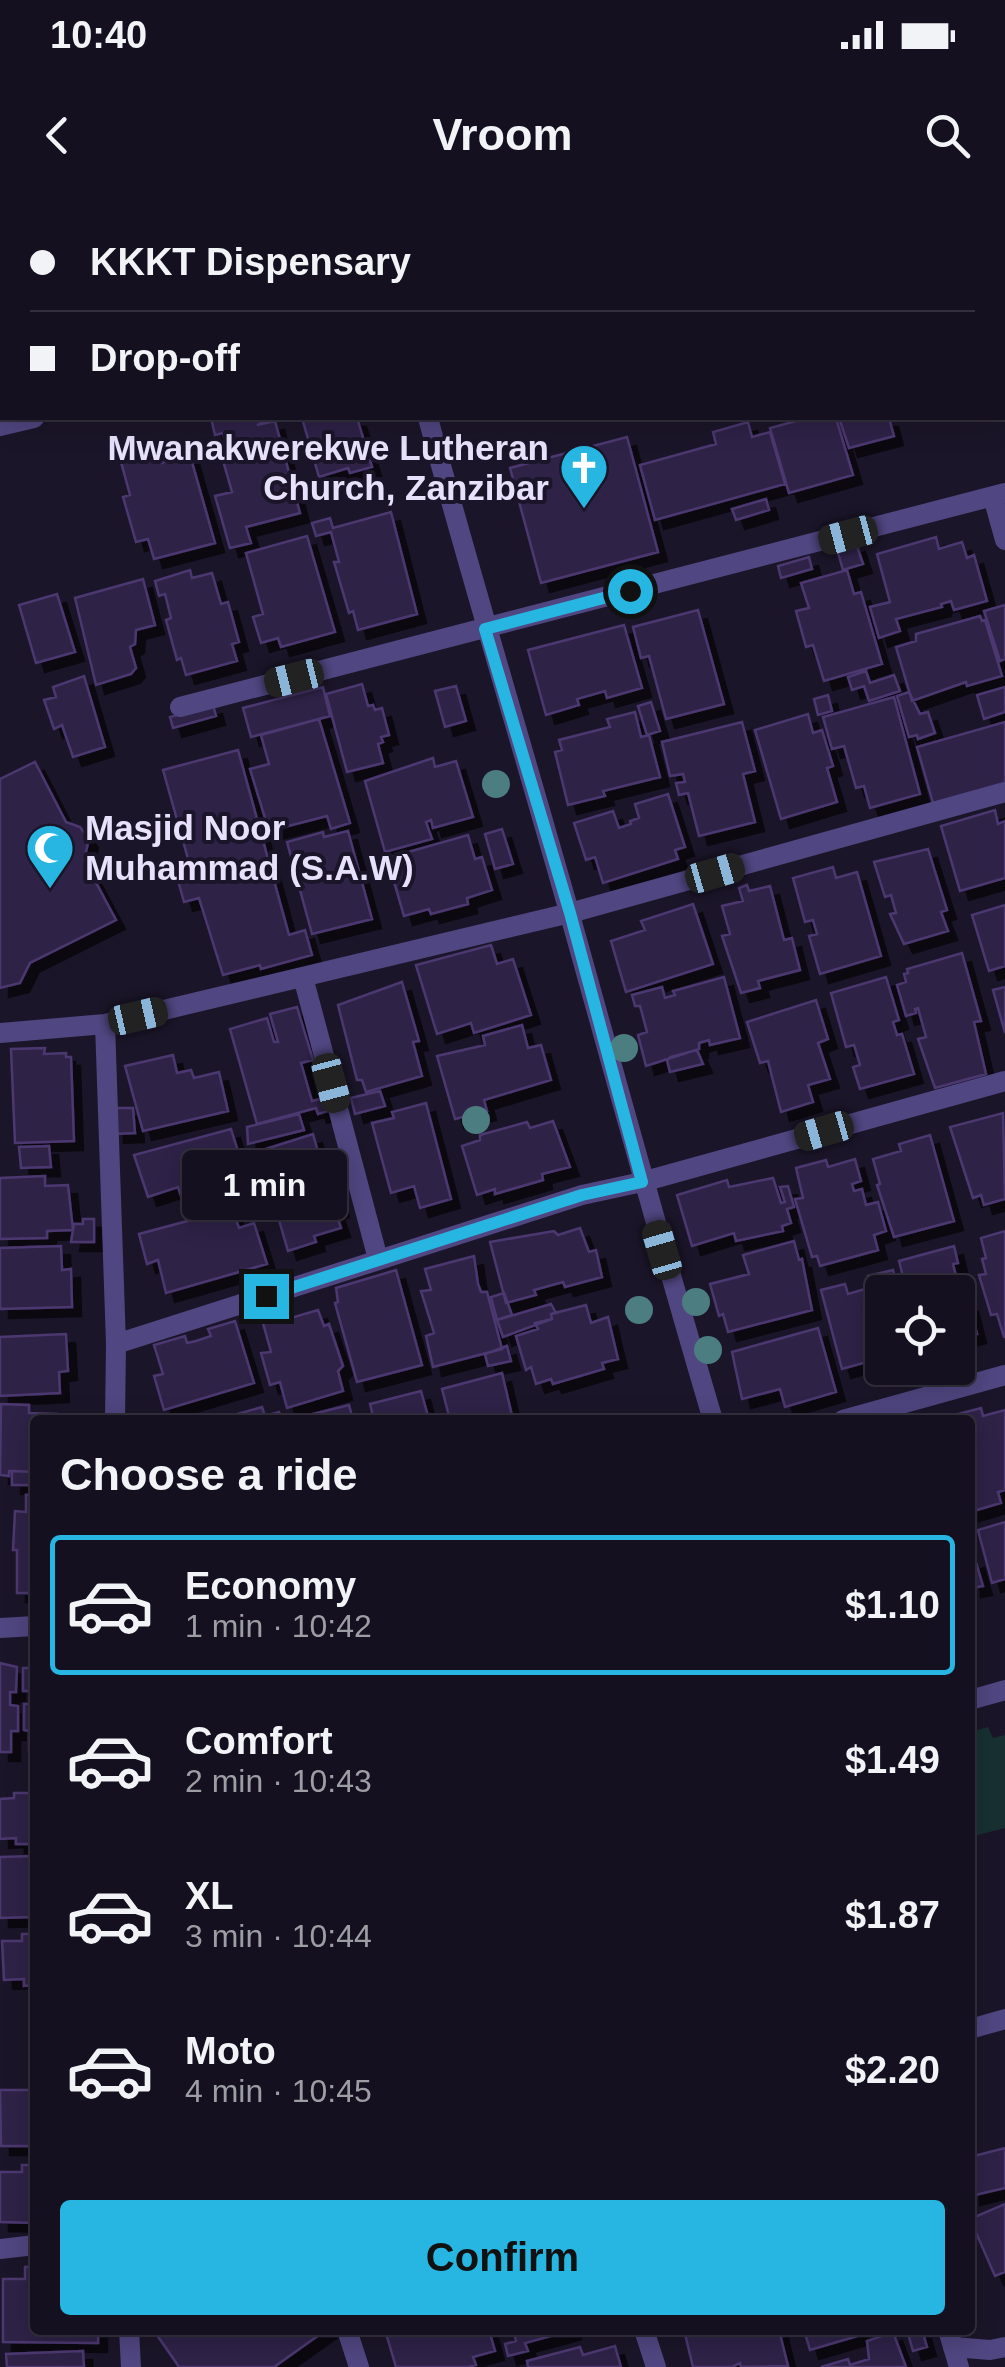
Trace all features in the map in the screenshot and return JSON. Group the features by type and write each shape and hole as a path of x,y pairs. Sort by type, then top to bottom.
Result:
{"street":[{"path":"0,426 26,420"},
{"path":"429,420 485,629 570,913 642,1182 712,1415"},
{"path":"180,707 999,495 1005,540"},
{"path":"0,1032 105,1024 304,977 570,913 1005,792"},
{"path":"304,977 378,1260"},
{"path":"105,1024 115,1415"},
{"path":"116,1344 582,1195 642,1182 1005,1081"},
{"path":"861,1415 1005,1375"},
{"path":"0,1628 30,1626"},
{"path":"975,1699 1005,1690"},
{"path":"975,2028 1005,2019"},
{"path":"0,2249 30,2246"},
{"path":"129,2335 130,2367"},
{"path":"348,2335 359,2367"},
{"path":"646,2335 656,2367"},
{"path":"953,2348 1005,2348"}],"green space":[{"path":"988,1727 993,1738 1005,1735 1005,1828 975,1836 975,1731"}],"building":[{"path":"211,420 265,420 257,425 275,421 300,513 246,527 251,543 230,548 215,496 232,492 220,450 227,449 223,433 215,435"},
{"path":"303,420 358,420 372,467 350,473 348,468 319,477"},
{"path":"800,420 837,420 853,475 789,493 770,428"},
{"path":"840,420 890,420 894,436 849,448"},
{"path":"748,422 752,437 770,432 785,484 655,520 640,465 716,444 713,432"},
{"name":"Mwanakwerekwe Lutheran Church, Zanzibar","path":"627,437 658,552 541,583 510,468"},
{"path":"157,452 161,463 190,455 215,543 154,559 148,539 136,542 123,497 130,495 121,462"},
{"path":"766,499 769,510 736,520 732,509"},
{"path":"391,512 417,614 358,630 334,562 339,562 331,532 316,536 312,523 330,518 333,528"},
{"path":"307,536 335,632 281,647 278,638 261,643 253,617 263,614 246,553"},
{"path":"936,537 939,549 962,542 967,558 974,555 987,601 954,610 951,601 896,619 900,631 879,638 870,607 890,602 877,554"},
{"path":"856,543 863,564 843,570 837,549"},
{"path":"809,557 812,569 781,578 778,566"},
{"path":"190,570 192,578 212,573 221,604 228,602 239,642 232,644 237,661 186,675 181,658 177,660 166,620 171,618 165,594 159,596 155,581"},
{"path":"847,570 854,594 861,592 882,664 824,681 813,645 806,647 796,611 809,608 801,583"},
{"path":"143,579 155,625 136,630 135,644 130,647 136,668 131,674 96,685 75,598"},
{"path":"57,594 75,652 36,663 19,605"},
{"path":"1005,605 1005,659 1000,661 984,611"},
{"path":"698,610 724,704 666,719 649,656 641,658 633,627"},
{"path":"980,616 985,620 1002,676 967,686 966,682 912,701 896,647 916,641 916,634"},
{"path":"624,625 642,688 607,698 605,691 577,699 579,705 546,715 528,650"},
{"path":"866,671 870,683 894,675 900,691 869,701 864,686 852,690 848,677"},
{"path":"84,676 105,747 73,757 62,725 54,729 44,700 56,697 53,687"},
{"path":"362,684 368,706 382,708 389,735 381,737 383,742 378,744 383,763 347,772 326,694"},
{"path":"456,686 466,721 445,727 435,691"},
{"path":"323,687 330,716 251,737 243,708"},
{"path":"1005,687 1005,712 984,719 977,695"},
{"path":"909,692 920,714 928,712 935,733 918,739 917,735 909,737 897,696"},
{"path":"828,695 832,711 818,715 814,699"},
{"path":"894,697 920,794 870,808 864,786 856,788 844,746 832,749 823,717"},
{"path":"651,702 660,731 647,735 638,706"},
{"path":"213,705 216,716 173,728 170,717"},
{"path":"635,712 641,737 649,735 660,777 603,791 605,796 568,805 555,752 562,750 559,740 610,727 607,719"},
{"path":"808,714 813,733 822,730 833,766 827,768 837,802 781,819 755,730"},
{"path":"319,719 350,823 331,829 327,816 269,831 250,769 269,764 261,735"},
{"path":"742,722 755,771 743,774 755,822 699,836 688,793 679,795 676,783 685,782 683,774 670,776 662,742"},
{"path":"1005,722 1005,787 933,803 917,747"},
{"path":"238,750 289,935 305,930 312,955 223,975 199,898 184,902 177,877 192,873 163,770"},
{"path":"433,758 435,767 456,761 473,817 433,828 431,820 426,822 432,839 385,852 365,781"},
{"name":"Masjid Noor Muhammad (S.A.W)","path":"35,762 66,822 80,827 89,839 84,860 116,920 30,963 20,983 0,988 0,779"},
{"path":"668,794 685,847 675,850 678,859 603,883 595,857 586,860 574,823 613,811 619,828 639,818 635,804"},
{"path":"995,810 998,824 1005,821 1005,878 960,891 941,826"},
{"path":"502,829 513,864 495,869 485,834"},
{"path":"348,831 372,919 312,934 287,842 323,832 324,837"},
{"path":"468,835 475,859 482,857 492,890 467,898 468,904 431,914 429,909 404,916 387,858"},
{"path":"928,849 947,910 941,912 948,931 904,944 890,914 896,913 891,895 885,897 874,862"},
{"path":"833,867 836,878 857,872 881,956 820,974 809,936 817,934 813,920 805,922 793,878"},
{"path":"747,885 749,891 770,886 784,940 792,938 800,970 758,981 760,988 741,993 722,936 730,934 722,906 743,901 739,888"},
{"path":"693,904 713,964 626,992 611,941 645,930 641,921"},
{"path":"1005,905 1005,966 989,971 972,915"},
{"path":"491,945 497,964 513,959 531,1015 474,1033 471,1023 437,1034 416,965"},
{"path":"962,953 981,1021 974,1022 986,1074 935,1088 918,1039 926,1037 918,1008 916,1013 906,1016 897,985 906,982 907,969"},
{"path":"724,977 740,1038 710,1045 709,1040 699,1043 699,1049 646,1066 638,1035 647,1032 640,1006 635,1006 632,995 662,987 665,998 675,995 673,991"},
{"path":"886,977 899,1020 893,1022 897,1035 902,1034 914,1074 860,1089 853,1067 860,1065 854,1045 846,1047 831,993"},
{"path":"402,982 419,1041 413,1042 422,1076 366,1092 362,1080 357,1080 338,1005"},
{"path":"1005,987 1005,1033 993,990"},
{"path":"816,1000 828,1039 818,1043 830,1079 808,1085 813,1102 781,1112 768,1061 760,1063 747,1022"},
{"path":"297,1007 313,1060 301,1063 312,1101 324,1098 328,1111 318,1114 316,1108 257,1124 230,1029 267,1018 274,1042 278,1042 270,1014"},
{"path":"522,1025 528,1048 541,1045 551,1080 484,1100 487,1111 455,1119 437,1056 485,1045 483,1036"},
{"path":"45,1048 44,1054 66,1053 66,1057 71,1057 74,1141 15,1143 11,1049"},
{"path":"697,1050 703,1064 670,1072 667,1060"},
{"path":"173,1055 177,1073 191,1070 194,1078 219,1072 228,1111 143,1131 125,1066"},
{"path":"380,1091 385,1106 355,1114 351,1098"},
{"path":"426,1103 451,1199 420,1208 414,1186 391,1193 372,1123 394,1118 392,1112"},
{"path":"114,1108 133,1108 135,1133 115,1134"},
{"path":"1003,1113 1005,1199 984,1205 981,1195 973,1198 950,1127"},
{"path":"299,1114 304,1130 248,1144 247,1127"},
{"path":"553,1121 570,1167 542,1174 543,1180 495,1194 495,1189 477,1195 462,1146 480,1140 480,1135 527,1122 530,1128"},
{"path":"231,1129 251,1193 199,1214 194,1201 184,1205 178,1187 148,1197 134,1155"},
{"path":"313,1134 320,1159 325,1157 340,1208 335,1210 341,1228 314,1236 316,1242 288,1251 259,1151"},
{"path":"930,1135 954,1221 894,1237 873,1159 901,1151 899,1144"},
{"path":"49,1146 51,1167 21,1168 19,1147"},
{"path":"855,1159 861,1181 852,1184 854,1191 862,1189 866,1205 878,1202 886,1231 874,1235 878,1250 820,1266 817,1256 812,1257 795,1199 803,1198 796,1168 826,1160 828,1167"},
{"path":"45,1176 45,1186 68,1185 73,1230 47,1231 47,1238 0,1239 0,1178"},
{"path":"773,1178 781,1203 785,1202 780,1187 788,1186 794,1207 787,1209 791,1223 782,1226 783,1231 736,1241 734,1233 692,1246 677,1195 727,1180 729,1187"},
{"path":"232,1209 239,1228 254,1223 267,1264 166,1293 158,1260 147,1264 139,1234"},
{"path":"83,1219 94,1219 94,1242 71,1242 74,1224 83,1224"},
{"path":"580,1228 589,1252 596,1250 602,1277 565,1287 563,1282 506,1303 490,1242 554,1231 558,1235"},
{"path":"1005,1231 1004,1337 997,1314 991,1315 979,1275 986,1274 981,1238"},
{"path":"794,1241 799,1260 802,1259 812,1310 728,1332 710,1284 749,1274 743,1255"},
{"path":"61,1246 62,1270 71,1269 72,1307 0,1309 0,1248"},
{"path":"954,1246 958,1263 953,1264 956,1275 903,1275 899,1261"},
{"path":"474,1256 478,1284 481,1292 487,1292 502,1349 433,1367 426,1336 434,1333 421,1291 431,1290 425,1269"},
{"path":"396,1270 422,1365 357,1382 335,1303 336,1288"},
{"path":"845,1284 848,1294 865,1289 865,1363 842,1369 821,1290"},
{"path":"504,1293 512,1315 497,1320 491,1297"},
{"path":"551,1304 556,1313 551,1314 552,1319 503,1337 497,1320"},
{"path":"586,1305 591,1323 608,1317 618,1359 602,1363 604,1369 553,1384 551,1379 536,1384 531,1367 526,1370 516,1336 538,1329 535,1323 552,1319 551,1314"},
{"path":"290,1310 291,1318 318,1310 324,1326 329,1324 343,1366 338,1371 343,1391 287,1408 280,1382 270,1385 261,1353 271,1352 261,1316"},
{"path":"235,1321 254,1383 164,1410 154,1376 163,1374 154,1345 185,1336 187,1343 196,1341 211,1336 208,1329"},
{"path":"818,1328 836,1392 785,1407 780,1389 742,1399 732,1352"},
{"path":"66,1334 68,1371 59,1372 60,1393 0,1396 0,1337"},
{"path":"507,1346 511,1361 488,1366 485,1354"},
{"path":"502,1373 512,1415 449,1415 442,1389"},
{"path":"421,1391 428,1415 373,1415 370,1404"},
{"path":"1,1404 29,1405 29,1413 57,1414 30,1415 30,1472 9,1471 9,1476 0,1475"},
{"path":"349,1405 352,1415 309,1415"},
{"path":"262,1407 265,1415 234,1415"},
{"path":"981,1408 983,1416 1005,1410 1005,1490 998,1492 1001,1503 975,1511 975,1415 954,1415"},
{"path":"12,1471 30,1472 30,1485 12,1485"},
{"path":"26,1495 30,1495 30,1593 17,1593 15,1511 26,1512"},
{"path":"1005,1522 1005,1579 992,1583 978,1530"},
{"path":"975,1559 983,1586 975,1587"},
{"path":"0,1663 17,1667 16,1692 10,1692 10,1705 18,1706 18,1731 11,1731 11,1752 0,1752"},
{"path":"23,1668 30,1668 30,1691 23,1691"},
{"path":"24,1704 30,1704 30,1750 29,1731 24,1730"},
{"path":"14,1793 30,1793 30,1844 16,1844 16,1838 0,1839 0,1799 14,1798"},
{"path":"30,1856 30,1917 0,1918 0,1857"},
{"path":"22,1934 30,1934 30,1985 24,1986 24,1979 4,1980 2,1941 22,1941"},
{"path":"0,2090 30,2090 30,2146 1,2146"},
{"path":"1005,2148 1005,2188 975,2195 975,2156"},
{"path":"22,2165 30,2165 30,2223 0,2222 0,2172 22,2172"},
{"path":"1005,2204 1005,2272 995,2276 975,2230 975,2217"},
{"path":"25,2267 30,2267 30,2335 98,2335 98,2343 3,2342 3,2279 25,2279"},
{"path":"157,2335 319,2335 274,2367 179,2367"},
{"path":"386,2335 490,2335 495,2351 473,2357 476,2365 468,2367 396,2367"},
{"path":"514,2335 555,2335 525,2343 528,2351 508,2356 505,2344 516,2341"},
{"path":"685,2335 780,2335 788,2366 741,2367 740,2363 732,2367 693,2367"},
{"path":"806,2335 861,2335 810,2350"},
{"path":"894,2335 906,2367 821,2367 848,2359 850,2365 869,2359 867,2341"},
{"path":"908,2335 923,2335 927,2347 913,2351"},
{"path":"615,2346 621,2367 528,2367 527,2361 580,2347 583,2355"},
{"path":"83,2351 84,2367 7,2367 6,2354"}],"place":[{"name":"Mwanakwerekwe Lutheran Church, Zanzibar","path":"584,510"},
{"name":"Masjid Noor Muhammad (S.A.W)","path":"50,890"}],"route":[{"path":"266,1296 582,1195 642,1182 570,913 485,629 630,591"}]}
